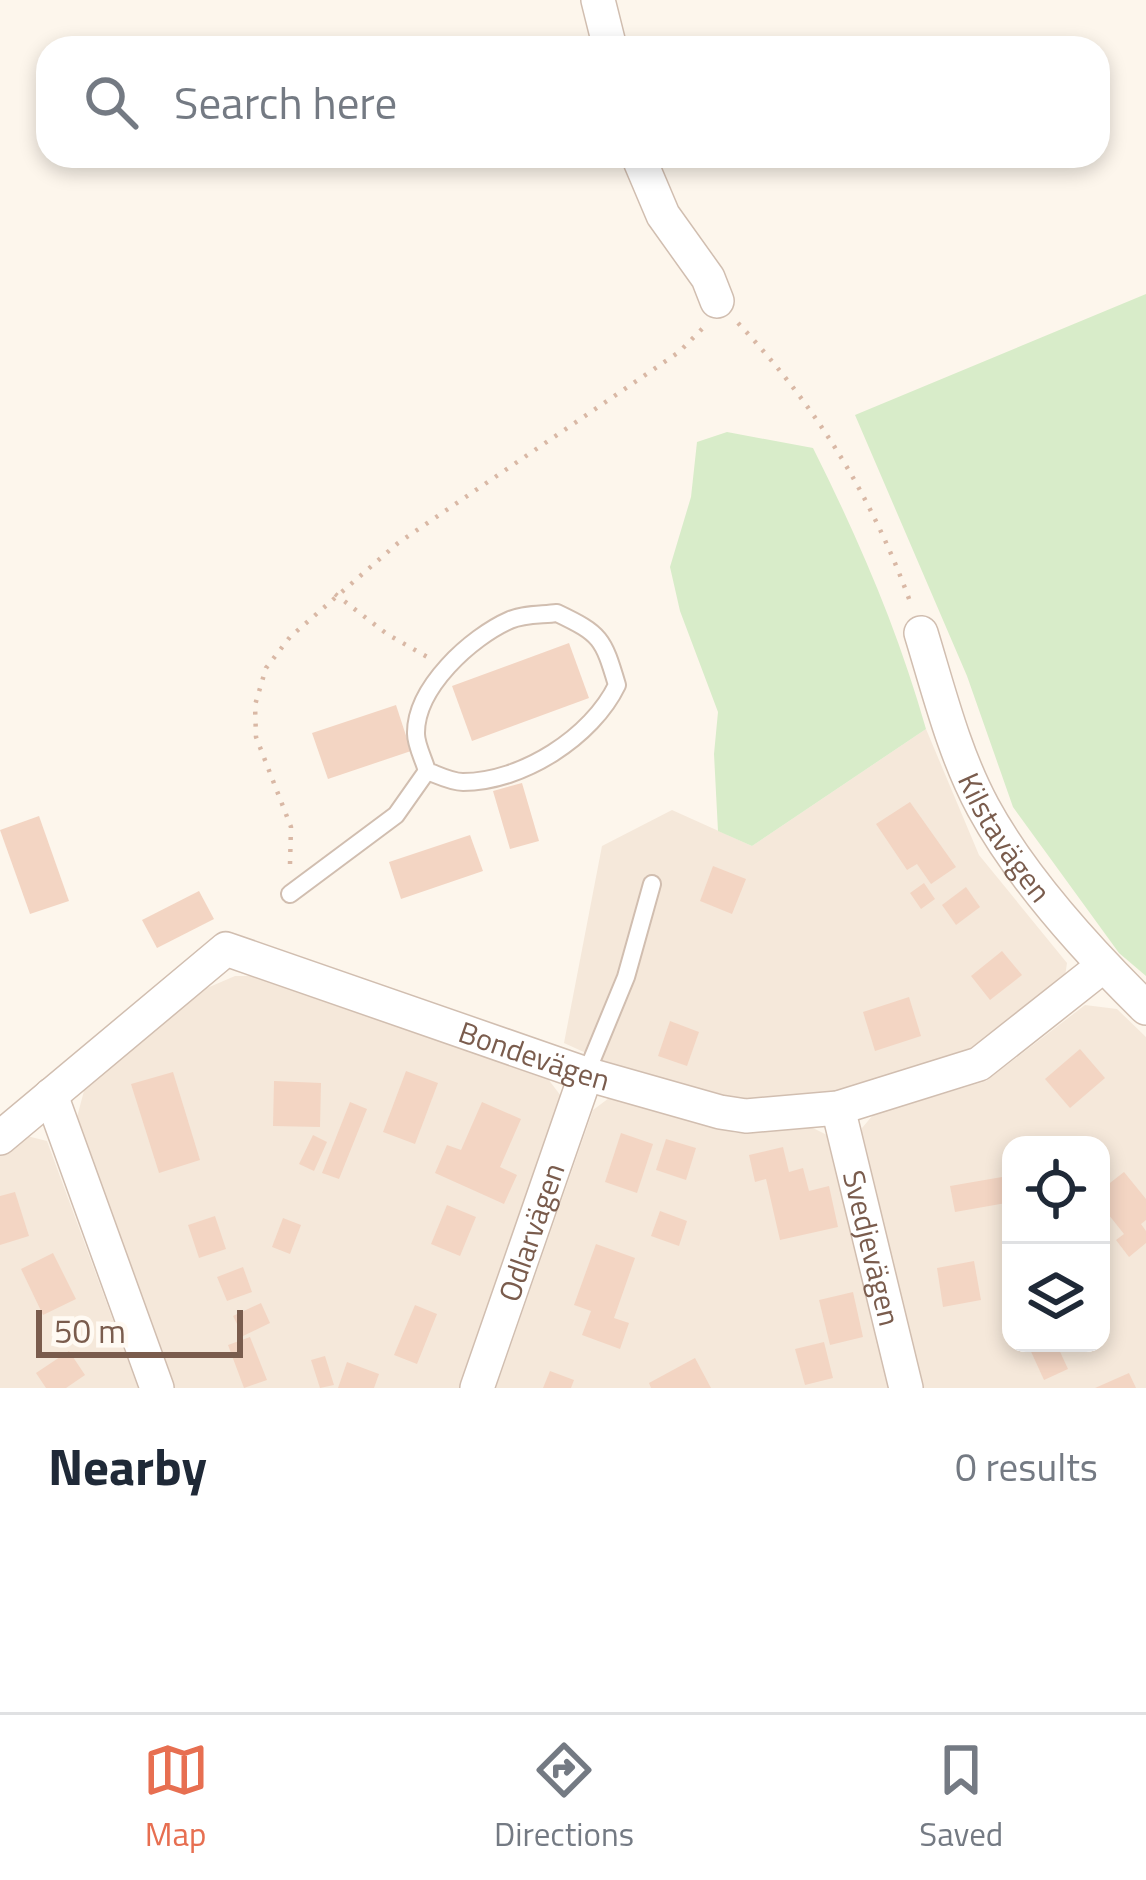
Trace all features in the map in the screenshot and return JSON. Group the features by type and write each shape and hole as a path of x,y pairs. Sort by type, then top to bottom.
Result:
{"street":[{"path":"598,0 607,36"},
{"path":"643,168 663,215 708,278 717,301"},
{"name":"Kilstavägen","path":"921,633 950,730 983,807 1007,847 1103,966 1146,1008"},
{"name":"Bondevägen","path":"0,1138 226,949 586,1074 733,1114 779,1115 838,1108 979,1064 1103,966"},
{"name":"Odlarvägen","path":"477,1388 586,1074"},
{"path":"51,1095 158,1388"},
{"name":"Svedjevägen","path":"838,1108 907,1388"}],"lane":[{"path":"557,614 592,630 607,651 616,685 606,708 582,732 511,775 459,783 427,771 416,734 444,667 514,618 557,614"},
{"path":"290,894 396,815 427,771"},
{"path":"586,1074 626,977 652,884"}],"path":[{"path":"290,894 291,826 256,737 254,705 266,668 335,594 398,543 679,352 704,327 717,301 793,384 840,451 890,550 921,633"},
{"path":"335,594 387,634 444,667"}],"shaded area":[{"path":"926,729 979,855 1067,963 1064,983 969,1057 842,1098 734,1104 608,1063 564,1043 602,846 672,810 752,846"},
{"path":"235,976 262,976 545,1075 564,1100 462,1388 171,1388 76,1121 85,1087 200,991"},
{"path":"1085,1005 1117,1009 1146,1037 1146,1388 918,1388 862,1145 862,1128 873,1115 986,1081"},
{"path":"609,1098 736,1133 811,1127 829,1136 894,1388 496,1388 593,1110"},
{"path":"23,1135 47,1141 138,1388 0,1388 0,1153"}],"green space":[{"path":"1146,294 1146,976 1119,953 1013,807 967,676 855,415"},
{"path":"727,432 813,448 876,586 926,729 752,846 718,831 714,754 718,712 680,611 670,567 691,497 697,442"}],"building":[{"path":"569,643 589,698 472,741 452,686"},
{"path":"396,705 411,751 328,779 312,733"},
{"path":"522,783 539,841 510,849 493,791"},
{"path":"910,802 956,867 931,884 917,864 907,870 876,824"},
{"path":"39,816 69,901 30,914 0,830"},
{"path":"470,835 483,871 401,899 389,862"},
{"path":"713,866 746,879 732,914 700,901"},
{"path":"924,883 935,899 921,909 910,893"},
{"path":"966,887 980,907 956,925 942,905"},
{"path":"199,891 214,919 157,948 142,920"},
{"path":"1002,951 1022,975 990,1000 971,976"},
{"path":"909,997 921,1036 875,1051 863,1012"},
{"path":"670,1021 699,1032 687,1066 658,1056"},
{"path":"1080,1049 1105,1078 1070,1108 1045,1079"},
{"path":"406,1071 438,1083 415,1144 383,1132"},
{"path":"173,1072 200,1160 159,1173 131,1084"},
{"path":"274,1081 321,1083 320,1127 273,1126"},
{"path":"350,1102 367,1109 339,1179 322,1173"},
{"path":"482,1102 521,1119 500,1167 517,1175 504,1204 435,1173 447,1145 461,1150"},
{"path":"621,1133 653,1144 637,1193 605,1182"},
{"path":"313,1135 327,1142 314,1171 299,1164"},
{"path":"666,1139 696,1148 686,1180 656,1170"},
{"path":"783,1147 789,1172 803,1168 809,1191 829,1186 838,1227 780,1240 766,1179 755,1182 749,1155"},
{"path":"1124,1172 1146,1199 1146,1220 1141,1224 1146,1243 1129,1257 1116,1240 1124,1234 1110,1216 1110,1183"},
{"path":"1002,1177 1002,1204 955,1212 950,1186"},
{"path":"15,1192 29,1236 0,1245 0,1196"},
{"path":"447,1205 476,1217 460,1256 431,1244"},
{"path":"660,1211 687,1221 679,1246 651,1236"},
{"path":"215,1216 226,1249 199,1258 188,1225"},
{"path":"283,1218 301,1225 290,1254 272,1247"},
{"path":"596,1244 635,1258 614,1318 629,1323 620,1349 582,1335 591,1311 574,1305"},
{"path":"53,1253 76,1299 43,1315 21,1269"},
{"path":"974,1261 981,1300 943,1307 937,1268"},
{"path":"243,1267 252,1292 227,1301 217,1277"},
{"path":"853,1292 863,1337 830,1345 819,1300"},
{"path":"261,1303 270,1323 243,1336 233,1316"},
{"path":"415,1305 437,1314 417,1364 394,1355"},
{"path":"250,1337 267,1380 244,1388 228,1345"},
{"path":"824,1342 833,1378 805,1385 795,1349"},
{"path":"69,1351 85,1375 66,1388 46,1388 36,1373"},
{"path":"1031,1352 1060,1352 1068,1369 1044,1380"},
{"path":"325,1356 334,1385 320,1388 311,1360"},
{"path":"695,1358 711,1388 651,1388 649,1383"},
{"path":"347,1362 379,1374 374,1388 338,1388"},
{"path":"550,1371 574,1380 571,1388 543,1388"},
{"path":"1129,1373 1136,1388 1095,1388"}]}
